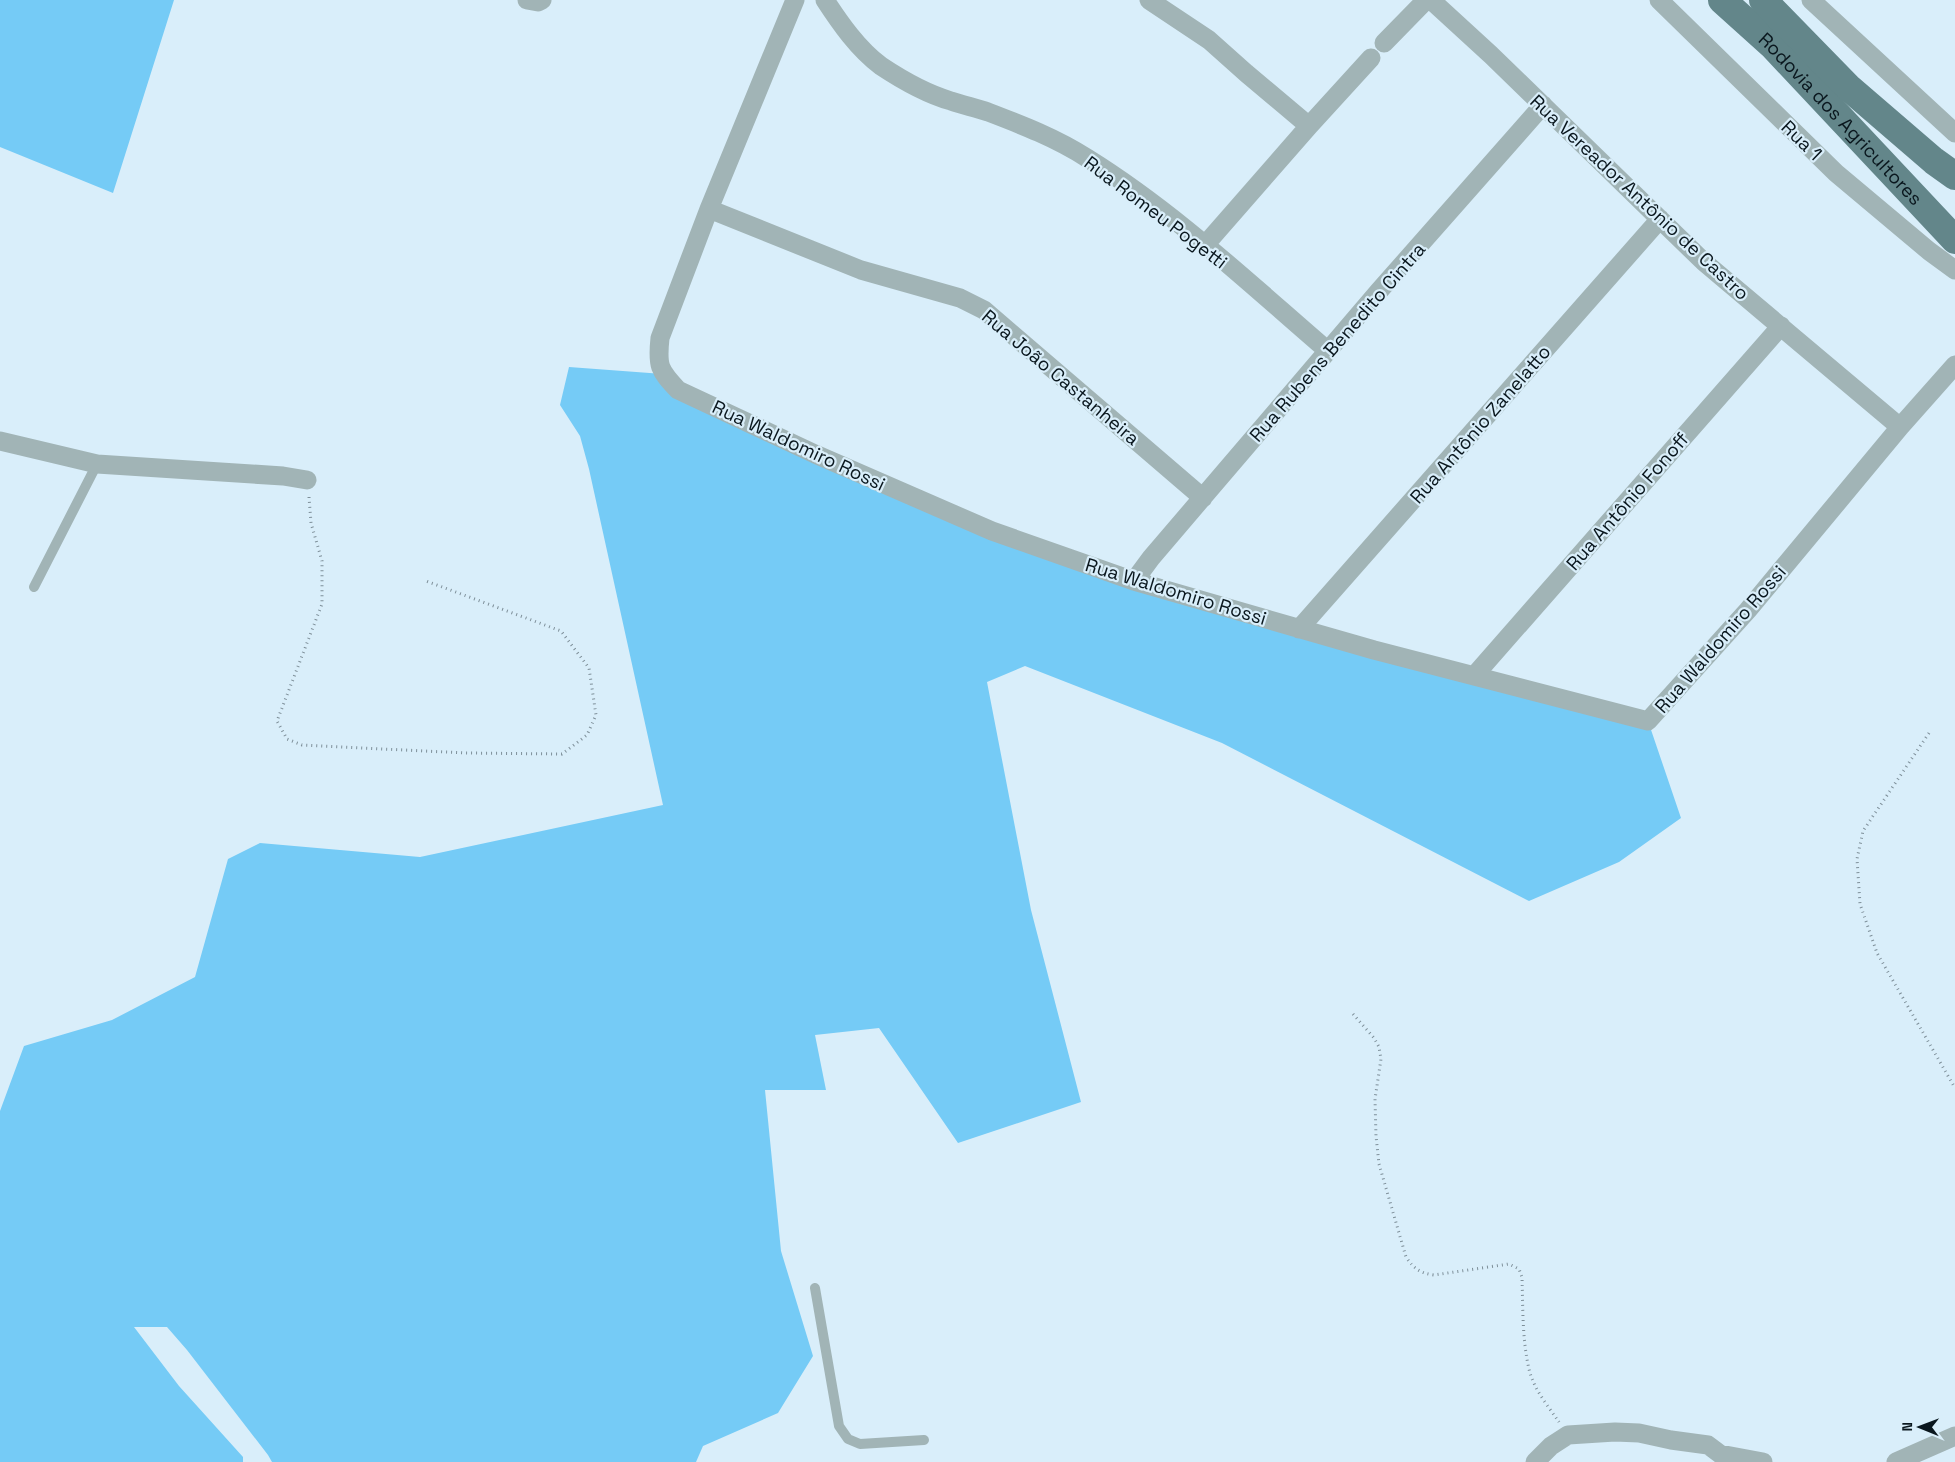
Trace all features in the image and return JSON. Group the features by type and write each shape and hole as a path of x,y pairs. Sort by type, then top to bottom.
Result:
{"main road":[{"name":"Rodovia dos Agricultores","path":"1722,0 1772,46 1955,240"},
{"name":"Rodovia dos Agricultores","path":"1763,0 1848,87 1934,161 1955,176"}],"street":[{"path":"527,0 538,2 542,0"},
{"name":"Rua Waldomiro Rossi","path":"795,0 709,209 660,338 658,358 663,374 678,390 815,454 992,532 1134,581 1299,629 1648,721 1748,610 1900,427 1955,365"},
{"name":"Rua Romeu Pogetti","path":"825,0 852,38 880,65 910,83 949,101 1040,132 1087,158 1142,196 1205,245 1328,351"},
{"path":"1149,0 1209,40 1309,126"},
{"path":"1384,43 1426,0"},
{"name":"Rua Vereador Antônio de Castro","path":"1431,0 1543,105 1704,262 1900,427"},
{"name":"Rua 1","path":"1659,0 1836,173 1929,251 1955,270"},
{"path":"1812,0 1955,133"},
{"path":"1822,0 1833,21"},
{"path":"1205,245 1371,58"},
{"name":"Rua Rubens Benedito Cintra","path":"1134,581 1151,558 1328,351 1543,105"},
{"name":"Rua João Castanheira","path":"709,209 861,270 960,298 984,310 1203,498"},
{"name":"Rua Antônio Zanelatto","path":"1299,629 1660,219"},
{"name":"Rua Antônio Fonoff","path":"1474,676 1781,326"},
{"path":"0,441 97,464 283,476 307,480"},
{"path":"1535,1462 1551,1446 1568,1435 1615,1432 1639,1433 1708,1445 1720,1454 1763,1462"},
{"path":"1896,1462 1955,1436"}],"lane":[{"path":"34,586 97,464"},
{"path":"815,1288 839,1426 848,1439 860,1444 924,1440"}],"path":[{"path":"307,480 311,523 322,561 322,604 277,721 286,739 302,744 465,753 562,754 587,735 596,715 588,668 561,631 426,581"},
{"path":"1929,733 1863,830 1857,859 1860,904 1877,953 1955,1088"},
{"path":"1353,1014 1374,1038 1379,1047 1381,1058 1375,1099 1379,1164 1406,1257 1414,1268 1422,1273 1434,1275 1509,1264 1519,1269 1522,1277 1524,1332 1529,1370 1543,1401 1568,1435"}],"shaded area":[{"path":"0,0 174,0 113,193 0,147"},
{"path":"569,367 663,374 992,531 1648,721 1681,818 1619,862 1529,901 1222,743 1025,666 987,682 1031,910 1081,1102 958,1143 879,1028 815,1035 826,1090 765,1090 781,1251 813,1356 778,1413 703,1446 696,1462 272,1462 187,1350 167,1327 134,1327 179,1386 243,1457 243,1462 0,1462 0,1111 24,1046 112,1020 195,977 228,859 260,843 420,857 663,805 589,469 580,436 560,405"}]}
